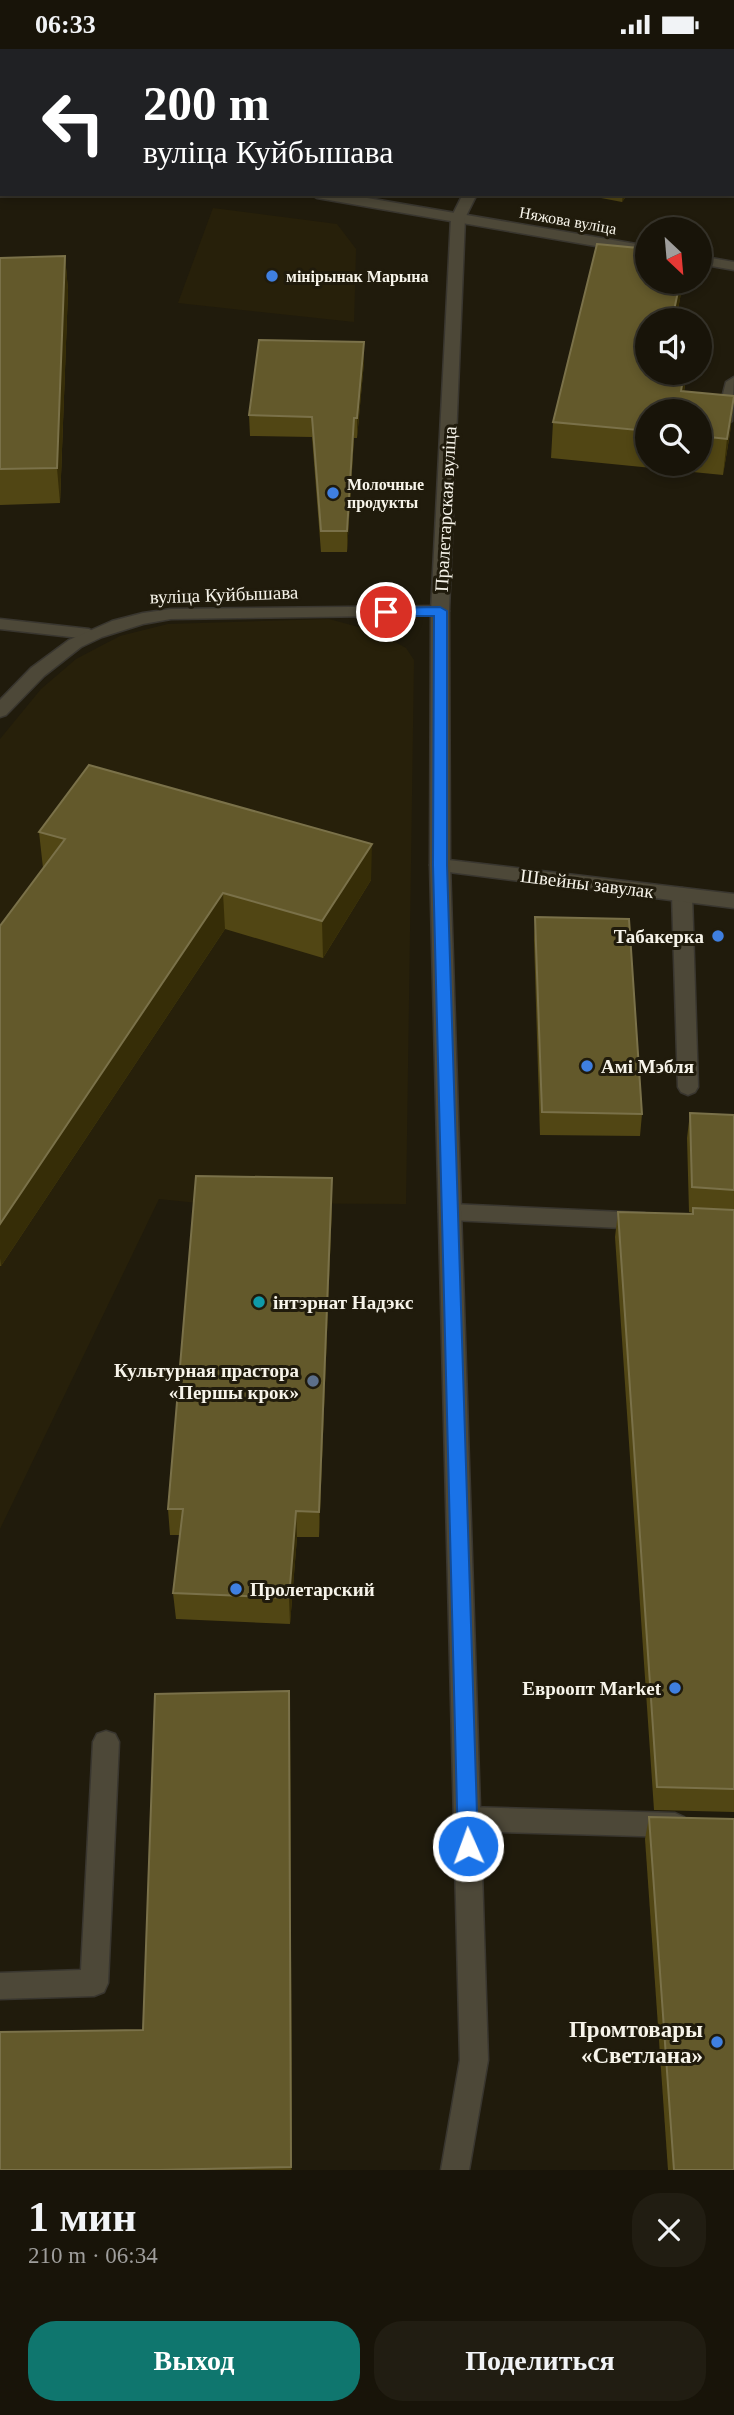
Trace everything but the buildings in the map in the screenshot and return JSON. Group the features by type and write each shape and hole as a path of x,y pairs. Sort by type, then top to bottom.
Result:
{"main road":[{"name":"Няжова вуліца","path":"329,196 635,249"},
{"name":"Пралетарская вуліца","path":"455,2170 474,2060 440,865 440,611 458,218 469,196"},
{"path":"712,262 734,266"},
{"path":"724,421 734,382"},
{"name":"вуліца Куйбышава","path":"0,711 29,678 89,633 142,617 171,614 440,611"},
{"path":"0,624 89,633"},
{"name":"Швейны завулак","path":"440,865 734,901"},
{"path":"682,895 688,1087"},
{"path":"450,1212 666,1222"},
{"path":"0,1986 94,1983 106,1742"},
{"path":"467,1819 695,1825"}],"shaded area":[{"name":"мінірынак Марына","path":"213,208 337,224 356,249 354,322 178,303"},
{"path":"329,619 377,632 406,648 414,660 406,1204 198,1203 159,1199 0,1529 0,739 41,689 76,659 120,636 168,624"}],"place":[{"name":"мінірынак Марына","path":"272,276"},
{"name":"Молочные продукты","path":"333,493"},
{"name":"Табакерка","path":"718,936"},
{"name":"Амі Мэбля","path":"587,1066"},
{"name":"інтэрнат Надэкс","path":"259,1302"},
{"name":"Культурная прастора «Першы крок»","path":"313,1381"},
{"name":"Пролетарский","path":"236,1589"},
{"name":"Евроопт Market","path":"675,1688"},
{"name":"Промтовары «Светлана»","path":"717,2042"}],"route":[{"path":"386,612 440,611 440,865 468,1846"}]}
